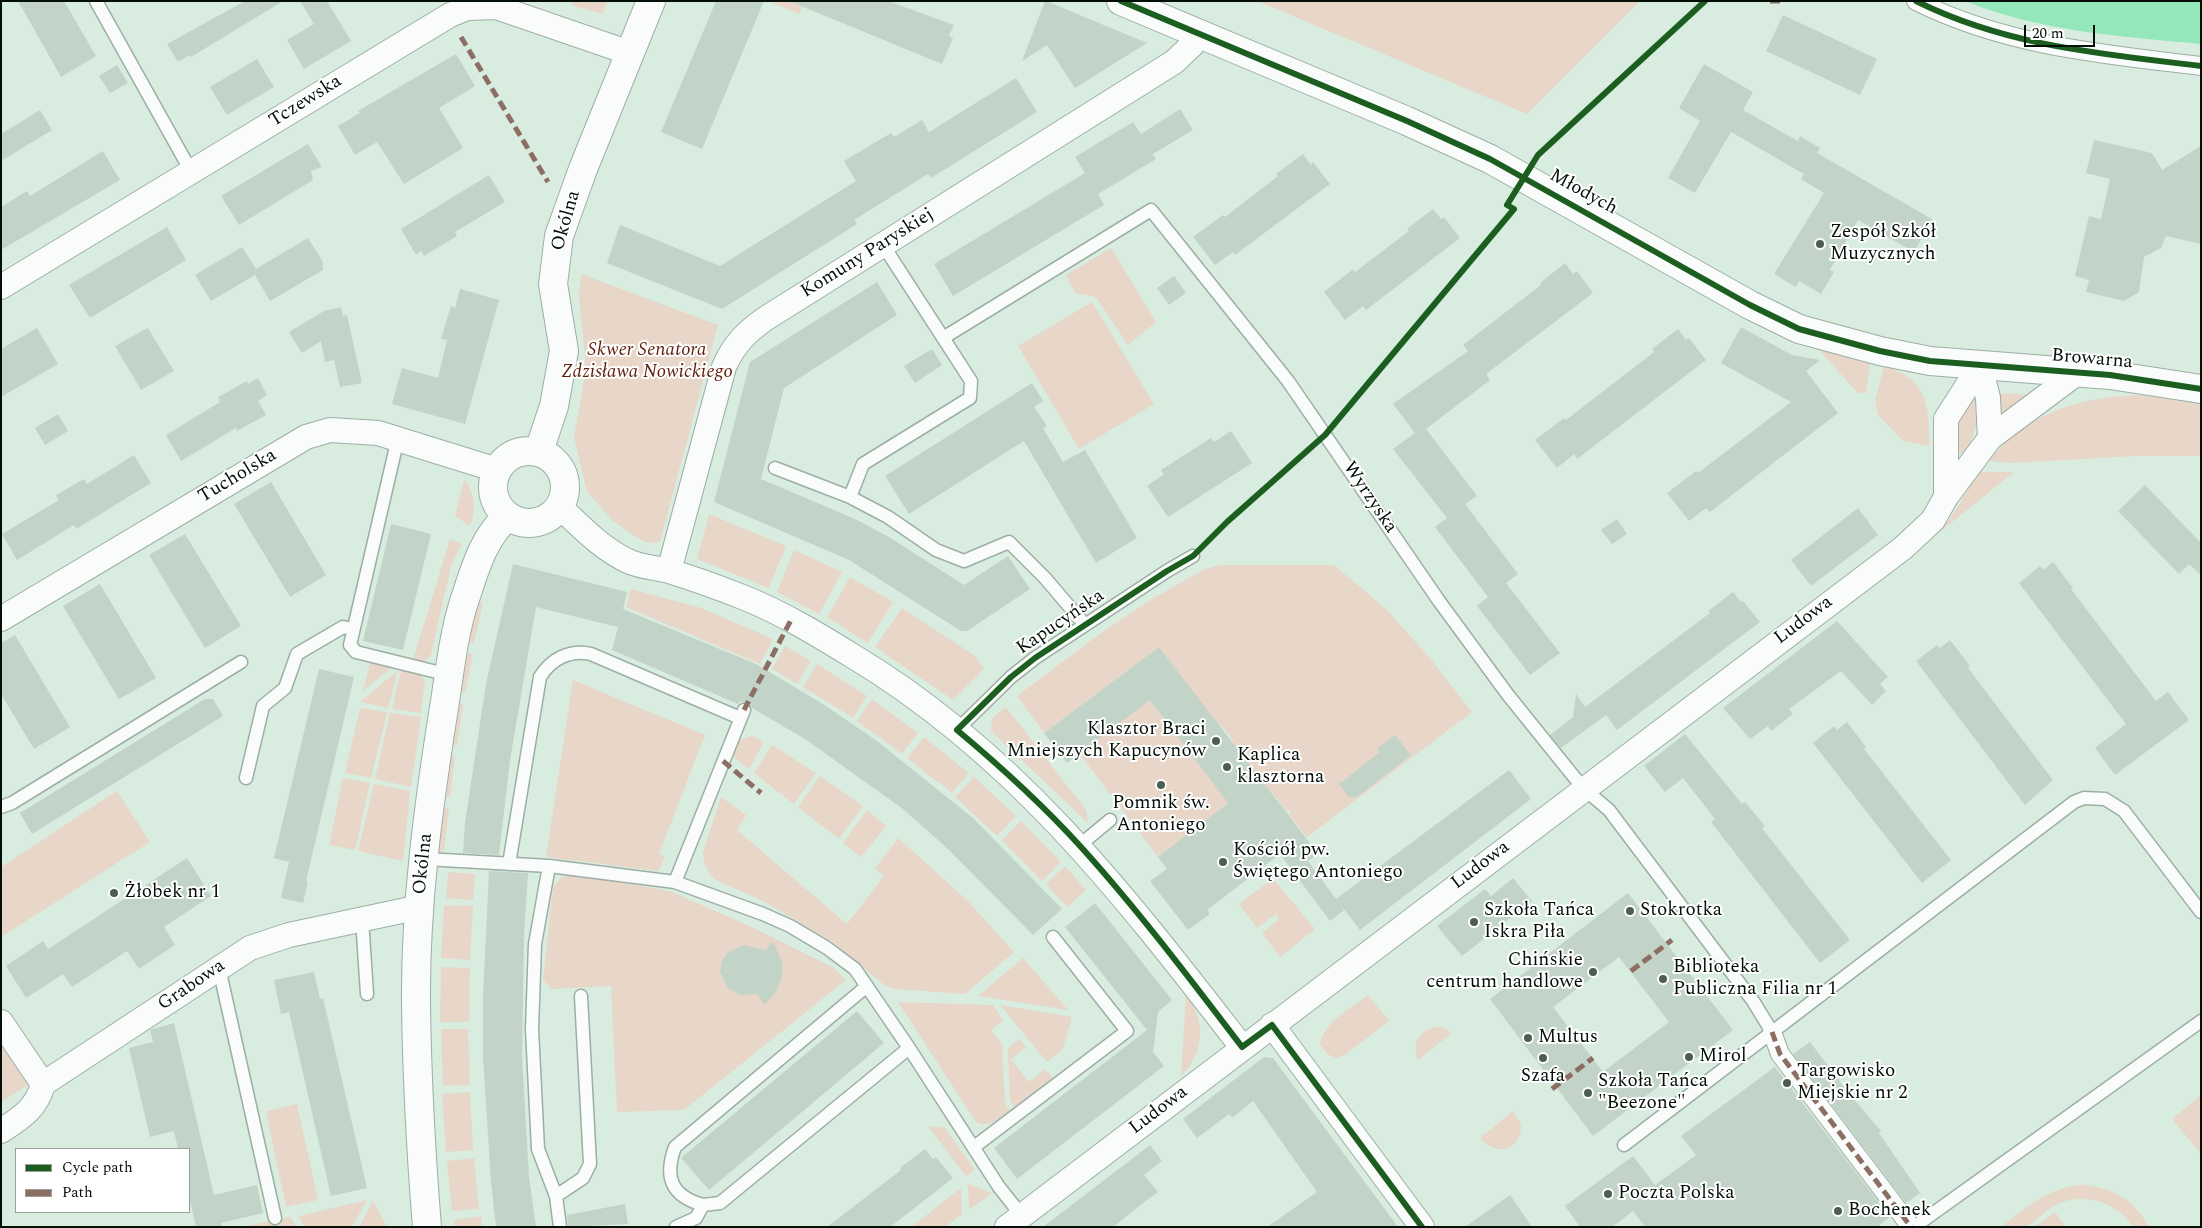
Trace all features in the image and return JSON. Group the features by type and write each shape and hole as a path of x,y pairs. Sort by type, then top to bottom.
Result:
{"street":[{"name":"Okólna","path":"539,451 554,406 564,351 553,284 559,236 651,1"},
{"name":"Młodych","path":"1121,1 1407,121 1490,159 1750,305 1799,329 1880,351 1930,361 1980,366"},
{"path":"1916,1 1984,30 2044,46 2201,66"},
{"name":"Tczewska","path":"1,287 450,15 467,8 482,6 517,7 630,53"},
{"name":"Komuny Paryskiej","path":"669,571 724,367 731,351 754,327 1174,62 1192,45 1197,34"},
{"path":"1980,366 1988,398 1990,438"},
{"name":"Browarna","path":"1980,366 2158,381 2201,388"},
{"name":"Ludowa","path":"1946,497 1946,419 1980,366"},
{"name":"Ludowa","path":"1014,1221 1583,788 1903,548 1933,520 1946,497 1990,438 2077,373"},
{"name":"Tucholska","path":"1,619 306,437 330,430 355,430 398,438 497,470"},
{"path":"527,450 539,451 558,464 564,474 566,485 564,497 560,507 552,516 536,522 518,521 508,516 496,500 493,490 497,470 505,460 515,453 527,450"},
{"path":"560,507 586,532 631,562 669,571 746,599 791,620 875,670 957,730 1031,796 1080,845 1133,907 1242,1047"},
{"name":"Okólna","path":"428,1227 421,1155 416,1003 420,907 431,799 449,675 463,604 486,543 497,526 508,516"},
{"name":"Grabowa","path":"44,1084 246,950 260,944 420,907"},
{"path":"1,1022 44,1084 40,1098 32,1108 1,1131"},
{"path":"1272,1025 1422,1227"},
{"path":"1772,1032 1780,1054 1912,1227"}],"lane":[{"path":"96,1 192,173"},
{"name":"Wyrzyska","path":"943,338 1151,210 1288,381 1445,609 1508,694 1583,788 1609,810 1749,996 1772,1032"},
{"path":"850,497 863,464 970,398 971,381 884,245"},
{"path":"398,438 352,629 350,645 356,652 449,675"},
{"path":"775,468 850,497 888,517 936,550 964,561 1009,542 1045,578 1085,625"},
{"name":"Kapucyńska","path":"957,730 1011,677 1085,625 1193,556"},
{"path":"246,778 264,706 285,688 297,654 343,627 352,629"},
{"path":"510,864 540,677 548,666 559,658 574,653 591,654 742,714 675,882"},
{"path":"1,807 12,803 241,662"},
{"path":"1624,1145 2065,808 2084,798 2106,799 2124,810 2201,912"},
{"path":"1080,845 1110,820"},
{"path":"425,859 549,866 675,882 763,914 790,926 855,969 974,1147 999,1187 1014,1221"},
{"path":"549,866 535,944 532,1029 538,1149 556,1196 560,1227"},
{"path":"362,920 367,994"},
{"path":"974,1147 1127,1030 1053,937"},
{"path":"219,968 275,1218"},
{"path":"867,986 675,1147 669,1164 670,1179 679,1194 690,1202 703,1205 720,1203 908,1048"},
{"path":"556,1196 583,1178 590,1164 581,996"},
{"path":"1912,1227 2201,1021"},
{"path":"676,1227 696,1218 703,1205"}],"green space":[{"path":"573,1 608,1 602,14 571,5"},
{"path":"774,1 805,1 799,14 773,3"},
{"path":"1257,1 1640,1 1527,114"},
{"path":"1111,248 1156,322 1128,345 1096,297 1075,293 1066,275"},
{"name":"Skwer Senatora Zdzisława Nowickiego","path":"581,274 718,325 660,542 648,543 639,539 613,521 587,492 574,437 586,369 579,294"},
{"path":"1092,302 1154,404 1079,449 1018,346"},
{"path":"1819,350 1870,363 1866,393 1858,393"},
{"path":"1884,365 1910,379 1918,387 1926,406 1930,446 1903,441 1878,415 1875,401"},
{"path":"1996,393 2035,395 2002,421"},
{"path":"1975,394 1978,401 1979,416 1966,454 1951,451 1953,435 1958,420"},
{"path":"2138,395 2179,398 2201,403 2201,456 2137,456 2012,463 1988,461 2020,431 2055,411 2094,400"},
{"path":"1978,472 2014,472 1941,531 1954,513"},
{"path":"464,480 471,491 474,502 470,526 455,516"},
{"path":"709,514 786,546 769,588 697,559"},
{"path":"450,539 462,544 451,566 431,655 425,661 413,660"},
{"path":"794,550 842,572 819,614 777,592"},
{"path":"1223,565 1334,565 1386,609 1429,657 1472,712 1307,837 1288,814 1291,812 1286,811 1269,791 1231,742 1233,740 1222,726 1220,727 1159,647 1044,733 1017,696 1092,640 1151,600 1202,571"},
{"path":"850,577 893,602 868,643 827,617"},
{"path":"631,589 701,608 773,639 760,664 626,607"},
{"path":"477,601 483,603 474,643 467,641"},
{"path":"902,608 974,655 984,669 953,700 875,647"},
{"path":"785,646 811,661 797,684 772,669"},
{"path":"466,653 473,654 465,693 458,691"},
{"path":"370,663 392,667 363,691"},
{"path":"817,664 867,696 853,718 803,687"},
{"path":"398,670 388,708 360,702"},
{"path":"401,670 419,674 425,681 421,713 392,709"},
{"path":"573,680 705,735 659,854 665,856 659,871 546,857"},
{"path":"872,699 918,733 902,754 857,721"},
{"path":"1150,700 1228,803 1158,857 1079,753"},
{"path":"456,703 463,704 457,746 450,745"},
{"path":"1006,707 1086,810 1088,823 991,731 992,718"},
{"path":"360,708 387,712 371,778 345,773"},
{"path":"390,713 421,717 411,787 375,779"},
{"path":"752,736 764,742 749,769 735,758 733,753 738,740"},
{"path":"924,737 969,773 952,793 907,758"},
{"path":"772,745 816,773 794,804 754,773"},
{"path":"448,756 455,756 450,797 443,797"},
{"path":"820,776 863,806 839,839 798,807"},
{"path":"974,777 1016,816 997,836 955,797"},
{"path":"343,778 370,783 355,850 329,845"},
{"path":"374,784 410,791 403,861 358,851"},
{"path":"117,791 150,842 1,937 1,867"},
{"path":"721,797 746,815 737,830 847,924 884,876 875,868 898,838 967,900 1014,952 965,994 894,989 884,985 833,942 763,901 716,880 709,874 704,863 703,852"},
{"path":"442,807 449,808 444,852 437,851"},
{"path":"867,810 886,826 861,857 843,843"},
{"path":"1021,821 1061,862 1042,881 1002,840"},
{"path":"1065,866 1086,890 1067,907 1046,884"},
{"path":"448,872 475,874 473,900 446,898"},
{"path":"572,874 670,891 756,929 834,968 846,980 684,1110 617,1112 611,986 552,989 543,980 553,887 561,878"},
{"path":"1275,881 1315,929 1280,957 1262,933 1279,919 1276,914 1257,928 1239,904 1268,882"},
{"path":"444,905 473,906 470,960 441,958"},
{"path":"1023,958 1068,1010 978,996"},
{"path":"441,967 470,968 469,1022 440,1022"},
{"path":"1186,994 1197,1014 1200,1036 1195,1057 1181,1076"},
{"path":"1368,995 1389,1021 1345,1055 1336,1058 1327,1054 1320,1044 1327,1029 1340,1016"},
{"path":"898,1002 993,1005 1003,1020 991,1030 1002,1044 1005,1104 1010,1111 990,1123 981,1124 976,1122"},
{"path":"1000,1005 1072,1017 1063,1049 1047,1062"},
{"path":"1441,1027 1452,1033 1418,1060 1416,1048 1419,1037 1428,1029"},
{"path":"441,1029 468,1029 470,1085 443,1086"},
{"path":"1019,1039 1026,1047 1011,1059 1029,1082 1045,1069 1053,1078 1015,1107 1010,1101 1008,1048"},
{"path":"3,1046 28,1085 1,1102 1,1047"},
{"path":"470,1092 473,1150 446,1152 442,1094"},
{"path":"2201,1095 2201,1154 2172,1119"},
{"path":"297,1104 318,1200 286,1207 266,1111"},
{"path":"1513,1111 1521,1124 1520,1133 1513,1145 1507,1148 1493,1148 1480,1138"},
{"path":"928,1126 945,1128 975,1170 966,1176"},
{"path":"474,1158 479,1209 452,1211 447,1161"},
{"path":"968,1184 992,1193 969,1210"},
{"path":"2080,1185 2102,1188 2121,1196 2137,1209 2149,1227 2133,1227 2117,1210 2097,1200 2074,1199 2052,1207 2024,1227 2001,1227 2038,1200 2058,1190"},
{"path":"961,1188 962,1214 945,1227 911,1227"},
{"path":"367,1200 352,1227 304,1227 299,1216"},
{"path":"373,1201 387,1227 359,1227"},
{"path":"2055,1212 2066,1227 2034,1227"},
{"path":"481,1216 482,1227 455,1227 454,1220"},
{"path":"291,1217 296,1227 246,1226"}],"shaded area":[{"path":"1965,1 2201,1 2201,44 2111,35 2052,26 2023,20"}],"building":[{"path":"18,1 64,1 96,56 61,77"},
{"path":"245,1 283,1 191,57 190,55 178,62 167,44"},
{"path":"300,1 327,1 351,41 304,69 287,40 314,24"},
{"path":"716,1 764,1 702,149 661,132"},
{"path":"789,1 888,1 954,25 949,36 953,38 942,64"},
{"path":"1045,1 1147,43 1075,88 1047,45 1022,61"},
{"path":"1783,15 1877,59 1860,95 1766,51"},
{"path":"456,54 475,86 439,108 463,148 404,184 377,142 355,155 338,126 360,113 358,111"},
{"path":"257,59 274,87 227,115 210,87"},
{"path":"1704,64 1753,92 1743,110 1798,141 1800,136 1820,148 1817,153 1932,219 1914,252 1858,220 1830,270 1834,272 1821,294 1799,281 1796,287 1774,274 1824,193 1801,179 1804,174 1731,132 1695,193 1668,178 1700,121 1679,108"},
{"path":"117,65 128,83 110,93 99,76"},
{"path":"1016,78 1037,112 931,178 928,174 854,220 857,224 722,309 607,263 620,225 720,266 856,181 844,161 891,133 894,137 922,120 929,132"},
{"path":"1180,109 1193,130 1153,154 1156,159 1098,194 1104,205 953,296 934,264 1085,173 1075,157 1133,122 1141,134"},
{"path":"40,110 52,130 1,161 1,134"},
{"path":"2094,140 2152,153 2162,170 2201,146 2201,244 2166,236 2161,248 2144,257 2139,292 2124,301 2086,292 2089,280 2075,276 2089,216 2101,219 2110,179 2086,173"},
{"path":"308,144 322,167 311,171 313,180 239,225 221,196"},
{"path":"103,151 120,180 1,250 1,207 27,191 30,196"},
{"path":"1303,154 1311,165 1313,162 1330,184 1235,255 1233,252 1215,265 1193,237 1223,215 1225,217"},
{"path":"489,175 505,202 455,232 457,236 424,256 421,251 416,255 401,229"},
{"path":"1433,209 1441,219 1444,217 1460,238 1366,310 1363,306 1345,320 1324,292 1353,269 1355,272 1409,231 1407,229"},
{"path":"167,227 186,260 90,318 69,285"},
{"path":"308,238 323,262 323,270 270,301 255,275 211,301 195,275 242,247 256,269"},
{"path":"1565,263 1573,274 1577,271 1593,293 1486,374 1490,380 1426,429 1477,496 1465,504 1518,574 1506,583 1560,653 1530,675 1477,606 1488,597 1435,527 1447,518 1393,449 1415,433 1393,404 1468,351 1463,345 1541,285 1540,283"},
{"path":"1174,276 1186,293 1169,305 1157,288"},
{"path":"877,282 897,315 784,388 761,479 855,519 889,537 964,585 1008,556 1030,589 967,631 961,631 849,560 714,502 750,362"},
{"path":"460,289 499,300 465,424 392,404 402,368 438,378 447,340 441,339 451,306 455,308"},
{"path":"341,307 343,316 347,315 362,383 340,387 334,360 325,362 321,341 302,353 289,332 324,311"},
{"path":"1741,327 1792,355 1820,360 1806,371 1838,413 1710,512 1706,508 1689,521 1667,493 1696,471 1698,473 1791,402 1721,363"},
{"path":"37,328 58,364 1,397 1,349"},
{"path":"148,328 174,371 141,390 115,346"},
{"path":"1678,329 1686,340 1689,338 1706,360 1577,459 1574,454 1557,468 1535,440 1564,418 1566,420 1654,352 1652,349"},
{"path":"932,349 942,365 915,383 904,366"},
{"path":"258,378 267,395 258,401 266,415 237,431 236,428 181,461 166,435 220,402 218,397 247,381 248,384"},
{"path":"1032,383 1043,401 1034,407 1047,426 1043,428 1063,462 1085,450 1137,538 1096,563 1024,441 909,514 885,476"},
{"path":"58,414 68,431 45,445 35,428"},
{"path":"1231,431 1252,463 1168,517 1147,486 1164,474 1161,470 1211,438 1214,442"},
{"path":"134,455 151,483 76,529 74,525 17,560 2,534 59,500 56,495 84,479 87,484"},
{"path":"271,482 326,575 290,597 234,504"},
{"path":"2145,485 2201,543 2201,575 2189,564 2179,574 2118,511"},
{"path":"1858,508 1878,535 1811,586 1791,560"},
{"path":"1617,519 1627,534 1612,544 1601,530"},
{"path":"391,524 431,534 403,650 363,641"},
{"path":"185,534 241,626 205,648 149,555"},
{"path":"2053,562 2073,588 2071,589 2156,701 2168,692 2189,720 2115,775 2095,748 2126,724 2019,583 2040,566 2043,570"},
{"path":"513,564 627,592 623,609 756,664 826,706 877,741 974,819 1062,909 1033,935 948,849 903,809 805,739 752,708 747,703 740,701 738,704 612,650 618,627 536,607 510,760 499,855 463,853 465,823 486,684"},
{"path":"100,584 156,678 119,699 63,606"},
{"path":"1733,592 1760,622 1617,730 1606,715 1561,748 1550,735 1573,717 1576,694 1585,707 1710,613 1708,611"},
{"path":"1837,621 1888,677 1880,684 1886,691 1872,705 1841,671 1789,709 1793,714 1771,731 1768,726 1750,739 1723,708"},
{"path":"15,635 70,727 34,749 1,694 1,643"},
{"path":"1950,640 1970,666 1968,668 2053,780 2025,805 1916,661 1937,645 1940,648"},
{"path":"1159,647 1316,851 1312,854 1314,857 1308,861 1344,910 1330,921 1280,854 1207,910 1210,914 1188,930 1150,881 1167,869 1158,857 1228,803 1150,700 1067,763 1044,733"},
{"path":"319,669 354,677 306,881 308,881 303,903 281,898 289,862 274,858"},
{"path":"205,699 213,699 223,716 32,834 20,813"},
{"path":"1847,722 1866,747 1864,749 1951,860 1922,883 1813,743 1834,726 1837,730"},
{"path":"1685,734 1742,804 1745,802 1765,826 1762,828 1850,940 1820,963 1711,822 1715,819 1683,778 1665,792 1644,766"},
{"path":"1395,735 1411,755 1357,797 1349,797 1339,784 1380,752 1377,749"},
{"path":"1509,770 1531,799 1360,930 1336,899"},
{"path":"187,858 211,896 164,927 175,945 139,969 127,951 72,987 63,974 26,998 6,966 43,941 48,949"},
{"path":"489,871 528,873 524,935 522,1057 529,1177 536,1227 496,1227 491,1182 483,1057 483,995"},
{"name":"Szkoła Tańca Iskra Piła","path":"1513,878 1532,901 1462,956 1437,926 1485,889 1491,896"},
{"path":"1628,893 1733,1030 1593,1136 1490,999","holes":["1619,957 1669,1022 1603,1072 1553,1007"]},
{"path":"1095,903 1172,1000 1158,1012 1153,1052 1164,1066 1017,1179 994,1148 1147,1030 1065,927"},
{"path":"773,942 782,962 782,977 776,992 764,1005 758,994 741,995 728,988 720,972 722,961 728,952 744,945 765,950"},
{"path":"314,972 320,999 323,998 367,1188 331,1196 289,1012 281,1014 274,980"},
{"path":"857,1011 884,1043 709,1190 681,1158"},
{"path":"174,1023 214,1195 257,1185 263,1213 221,1223 222,1227 196,1227 190,1200 190,1148 178,1148 174,1131 150,1137 129,1048 153,1042 150,1030"},
{"path":"1810,1042 1847,1091 1881,1131 1879,1133 1920,1193 1906,1203 1793,1054"},
{"path":"1264,1057 1273,1058 1398,1227 1267,1227 1317,1192 1253,1101 1232,1118 1229,1114 1197,1138 1183,1119"},
{"path":"1775,1067 1890,1217 1877,1227 1645,1227 1633,1211 1612,1227 1580,1227 1565,1206 1633,1156 1655,1185 1696,1155 1681,1136"},
{"path":"1150,1145 1162,1161 1144,1175 1158,1192 1113,1227 1043,1227"},
{"path":"925,1149 933,1159 936,1157 953,1178 890,1227 827,1227 901,1170 900,1168"},
{"path":"1510,1195 1532,1227 1465,1227"},
{"path":"625,1204 628,1224 568,1227 567,1215"}],"marked path":[{"path":"1770,1 1780,1"},
{"path":"461,37 548,182"},
{"path":"744,710 791,620"},
{"path":"723,761 761,793"},
{"path":"1631,971 1672,940"},
{"path":"1772,1032 1780,1054 1911,1227"},
{"path":"1552,1089 1593,1058"}],"cycle path":[{"path":"1121,1 1407,121 1490,159 1750,305 1799,329 1880,351 1930,361 2110,375 2201,389"},
{"path":"1422,1227 1272,1025 1242,1047 1143,920 1081,847 1021,786 957,730 1011,677 1035,658 1193,556 1227,522 1325,435 1514,209 1507,205 1538,155 1705,1"},
{"path":"1916,1 1950,16 1985,28 2055,46 2201,66"}],"place":[{"name":"Zespół Szkół Muzycznych","path":"1820,244"},
{"name":"Klasztor Braci Mniejszych Kapucynów","path":"1216,741"},
{"name":"Kaplica klasztorna","path":"1227,767"},
{"name":"Pomnik św. Antoniego","path":"1161,785"},
{"name":"Kościół pw. Świętego Antoniego","path":"1223,862"},
{"name":"Żłobek nr 1","path":"114,893"},
{"name":"Stokrotka","path":"1630,911"},
{"name":"Szkoła Tańca Iskra Piła","path":"1474,922"},
{"name":"Chińskie centrum handlowe","path":"1593,972"},
{"name":"Biblioteka Publiczna Filia nr 1","path":"1663,979"},
{"name":"Multus","path":"1528,1038"},
{"name":"Mirol","path":"1689,1057"},
{"name":"Szafa","path":"1543,1058"},
{"name":"Targowisko Miejskie nr 2","path":"1787,1083"},
{"name":"Szkoła Tańca \"Beezone\"","path":"1588,1093"},
{"name":"Poczta Polska","path":"1608,1194"},
{"name":"Bochenek","path":"1838,1211"}]}
